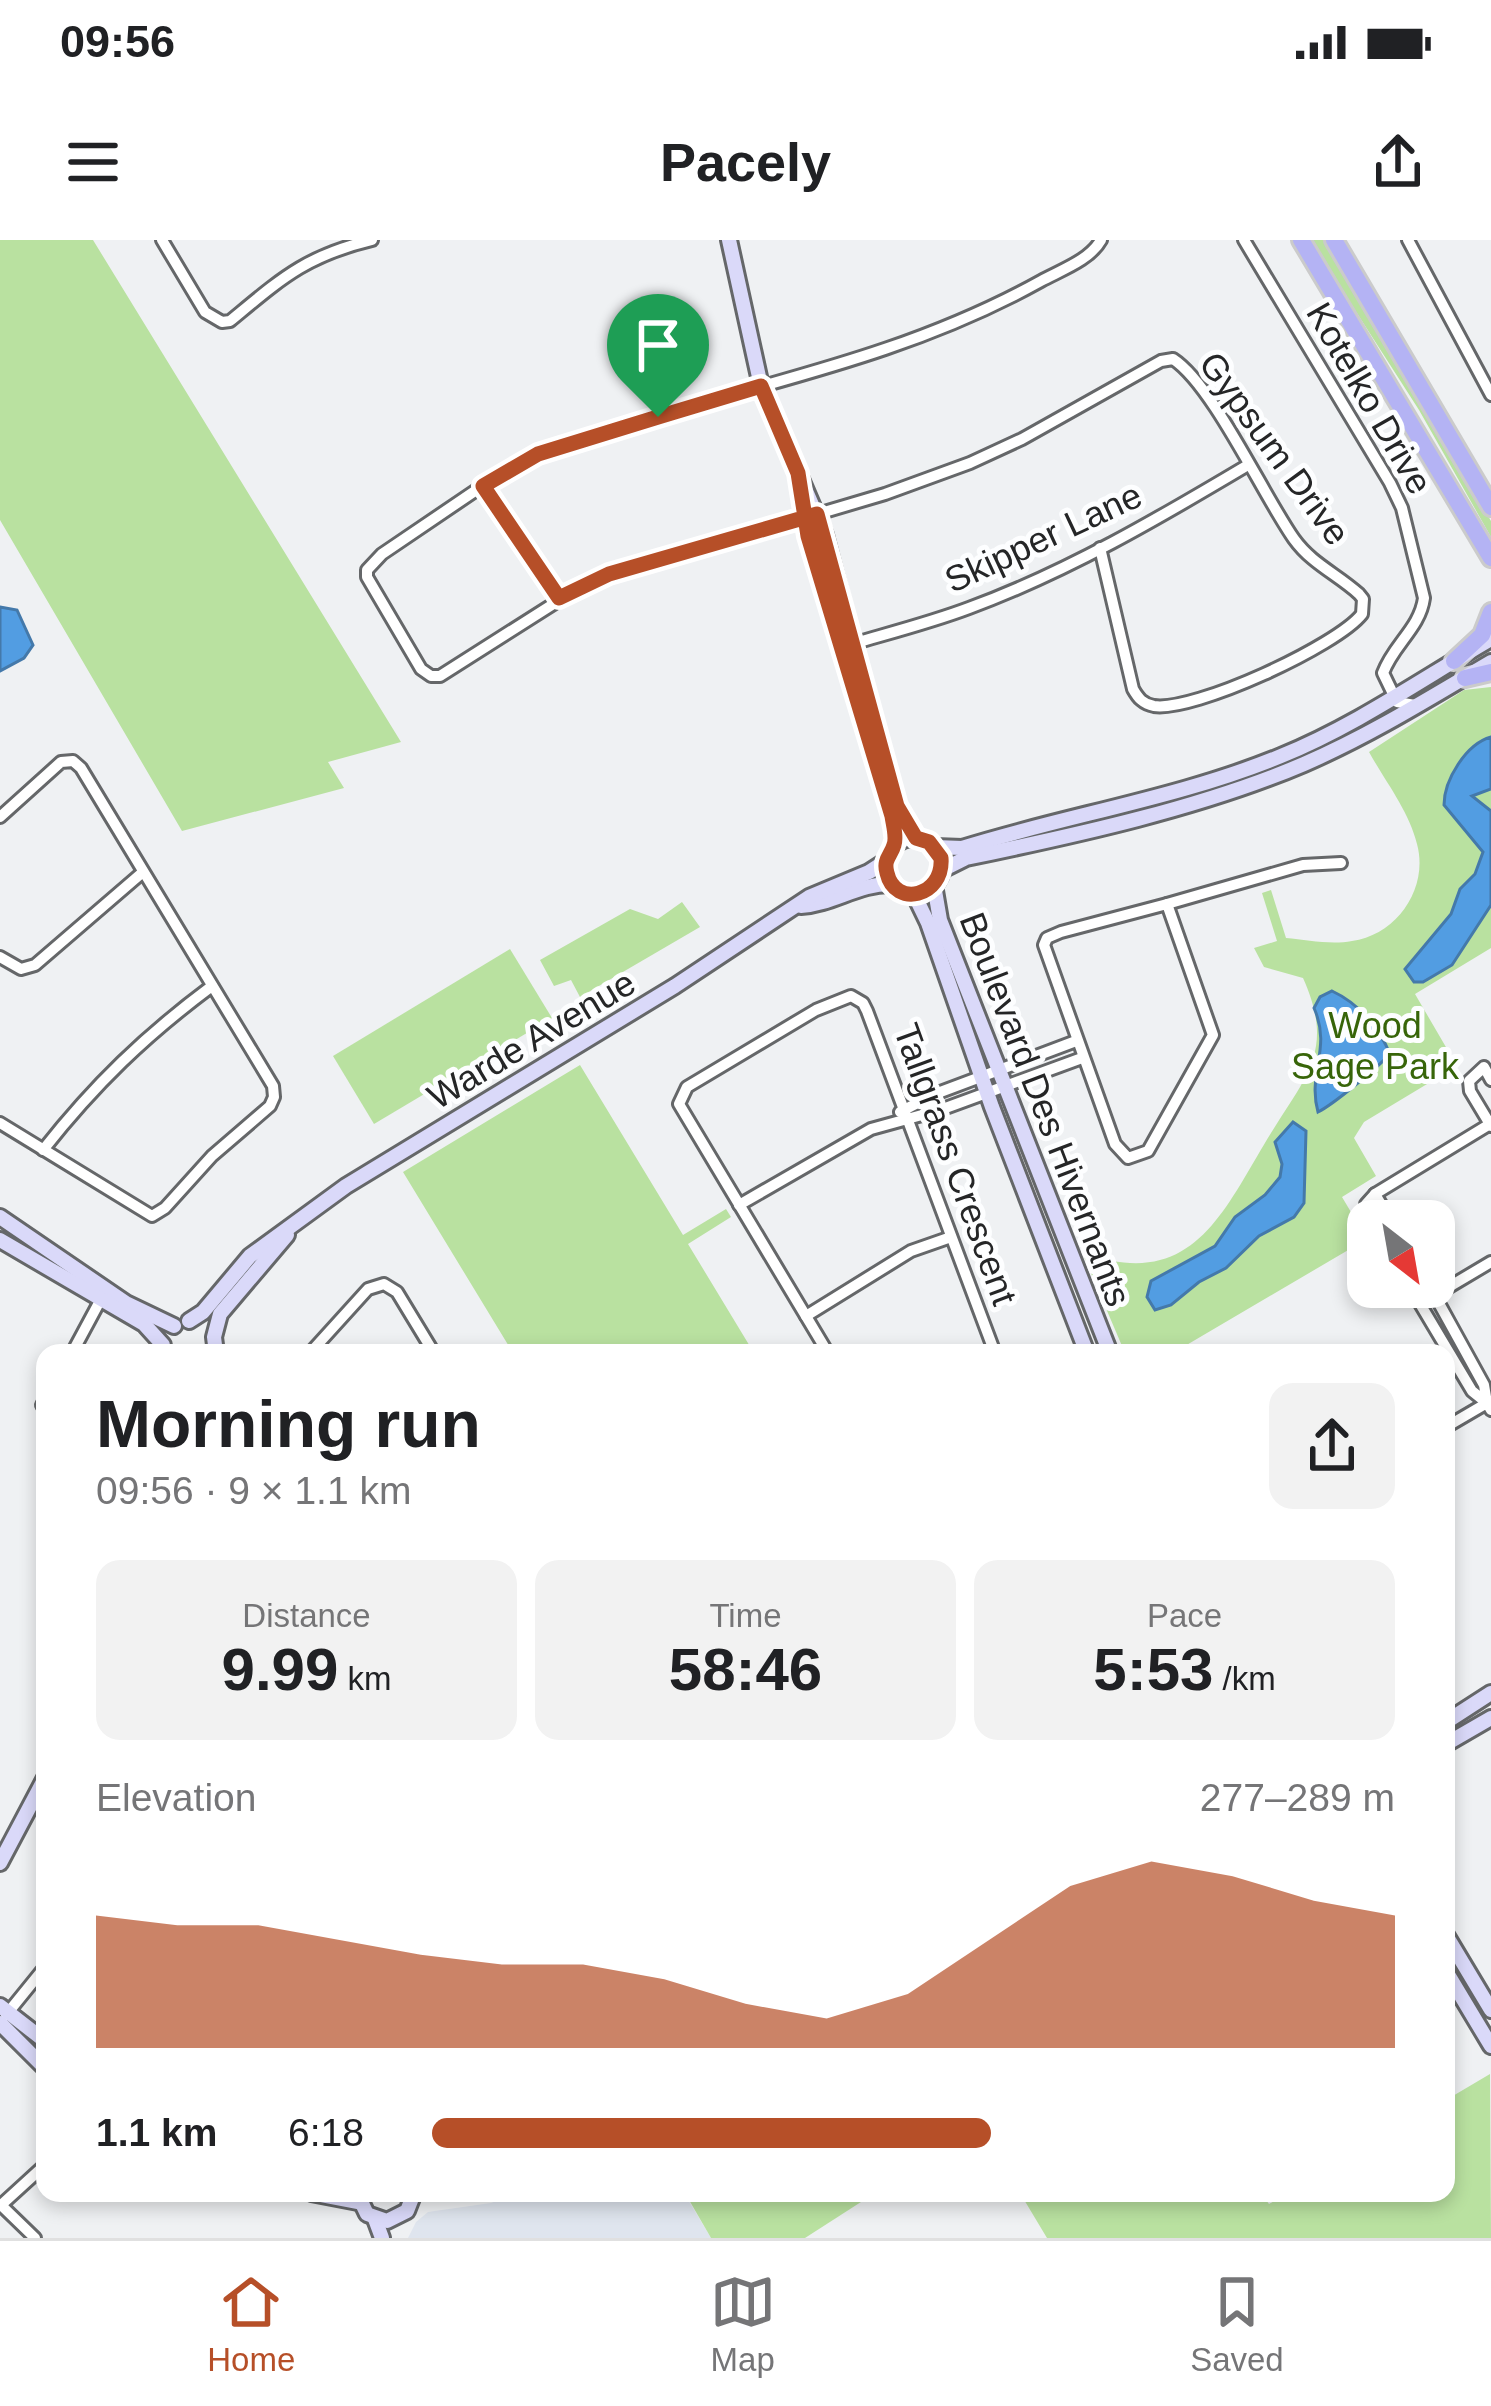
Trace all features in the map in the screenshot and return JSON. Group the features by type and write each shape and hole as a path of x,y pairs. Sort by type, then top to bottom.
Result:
{"main road":[{"path":"1300,240 1491,558"},
{"path":"1334,240 1491,507"},
{"path":"1480,540 1491,575"},
{"path":"1454,661 1482,635 1491,612"},
{"path":"1465,677 1491,672"}],"street":[{"path":"162,240 205,312 222,322 230,321 278,279 327,253 372,240"},
{"path":"319,240 327,253"},
{"path":"730,240 761,386 798,473 892,816 894,845 886,861 892,884 914,894 934,885 942,870 966,858 1270,778 1337,749 1491,662"},
{"path":"810,516 609,574 559,598 448,673 431,676 421,669 368,582 368,570 382,554 520,463 761,386 826,371 966,319 1091,253 1101,240"},
{"name":"Kotelko Drive","path":"1244,240 1402,508 1424,598 1422,613 1390,654 1383,673 1392,697"},
{"path":"1408,240 1491,395"},
{"name":"Gypsum Drive","path":"810,516 970,464 1167,358 1189,372 1310,559 1363,599 1358,620 1301,655 1195,699 1160,706 1143,703 1132,689 1100,548"},
{"name":"Skipper Lane","path":"855,643 972,607 1100,548 1248,465"},
{"path":"483,486 559,598"},
{"path":"810,516 855,643 904,823 916,838 935,847 962,848 1220,778 1313,742 1491,640"},
{"path":"1392,697 1401,704 1417,705"},
{"path":"0,817 62,762 73,761 81,768 272,1086 274,1097 270,1106 152,1216 0,1123"},
{"path":"894,845 916,838"},
{"path":"935,847 942,870"},
{"name":"Warde Avenue","path":"168,1344 182,1324 203,1312 250,1256 346,1186 809,897 886,861"},
{"path":"1167,904 1213,1035 1148,1151 1135,1158 1118,1150 1044,952 1047,938 1303,865 1341,863"},
{"path":"0,957 21,969 35,965 143,872"},
{"name":"Warde Avenue","path":"801,906 873,883 892,884"},
{"name":"Boulevard Des Hivernants","path":"934,885 940,920 1106,1344"},
{"name":"Boulevard Des Hivernants","path":"914,894 1084,1344"},
{"path":"43,1150 90,1090 146,1036 212,986"},
{"name":"Tallgrass Crescent","path":"823,1344 683,1113 680,1096 687,1087 816,1010 851,996 863,1003 992,1344"},
{"path":"739,1205 856,1136 981,1077 1076,1041"},
{"path":"906,1114 987,1093 1082,1058"},
{"path":"1370,1200 1491,1125 1469,1081 1487,1064 1491,1079"},
{"path":"1375,1194 1378,1200"},
{"path":"0,1216 126,1303 182,1324 202,1324 213,1344"},
{"name":"Warde Avenue","path":"217,1344 225,1308 293,1225"},
{"path":"806,1316 911,1251 951,1237"},
{"path":"0,1240 144,1324 160,1344"},
{"path":"1455,1280 1491,1262"},
{"path":"318,1344 368,1289 384,1284 397,1292 429,1344"},
{"path":"77,1344 101,1300"},
{"path":"1423,1308 1444,1344"},
{"path":"1441,1308 1484,1385 1489,1407"},
{"path":"1455,1362 1472,1391 1489,1407"},
{"path":"1455,1423 1489,1407"},
{"path":"1455,1716 1491,1693"},
{"path":"1455,1739 1491,1718"},
{"path":"1,1856 36,1794"},
{"path":"1455,1950 1491,2010"},
{"path":"2,2017 36,1977"},
{"path":"1455,1986 1491,2046"},
{"path":"2,2017 36,2036"},
{"path":"2,2017 36,2057"},
{"path":"35,2238 1,2205 36,2173"},
{"path":"361,2202 382,2238"},
{"path":"393,2238 398,2218 412,2202"},
{"path":"375,2219 398,2218"}],"shaded area":[{"path":"689,2202 711,2238 408,2238 428,2212 491,2203"}],"green space":[{"path":"0,240 93,240 401,742 328,762 344,788 182,831 0,520"},
{"path":"1310,240 1324,240 1491,521 1491,537 1419,410"},
{"name":"Wood Sage Park","path":"1491,687 1491,948 1415,994 1457,1066 1364,1122 1354,1138 1376,1176 1342,1197 1347,1205 1347,1251 1188,1344 1121,1344 1082,1252 1120,1262 1152,1262 1179,1253 1201,1237 1237,1190 1313,1060 1317,1024 1303,978 1264,967 1254,948 1277,941 1262,893 1271,890 1286,938 1327,942 1352,941 1383,930 1414,892 1417,844 1403,808 1369,752 1464,690"},
{"path":"682,902 700,927 580,997 571,980 554,986 540,960 630,909 658,919"},
{"path":"510,949 552,1018 374,1124 333,1056"},
{"path":"580,1065 683,1235 726,1209 731,1217 688,1244 749,1344 508,1344 403,1172"},
{"path":"1490,2074 1491,2238 1047,2238 1025,2202 1455,2202 1455,2095"},
{"path":"690,2202 861,2202 805,2238 711,2238"}],"water":[{"path":"0,607 17,610 33,645 24,658 0,671"},
{"path":"1491,737 1491,789 1472,796 1491,811 1491,905 1452,965 1423,982 1414,982 1405,969 1451,914 1483,852 1444,805 1458,764 1473,747"},
{"path":"1332,991 1367,1017 1390,1054 1318,1112 1315,1085 1321,1036 1314,1008 1320,997"},
{"path":"1293,1122 1306,1131 1304,1203 1294,1217 1259,1236 1226,1268 1171,1305 1155,1310 1147,1297 1151,1281 1215,1246 1235,1217 1280,1177 1282,1164 1275,1142"}],"route":[{"path":"658,417 538,454 483,486 559,598 609,574 803,518 817,514 897,806 916,838 929,842 941,858 939,878 928,890 902,891 888,877 887,855 894,845 892,816 803,518 798,473 761,386 658,417"}]}
